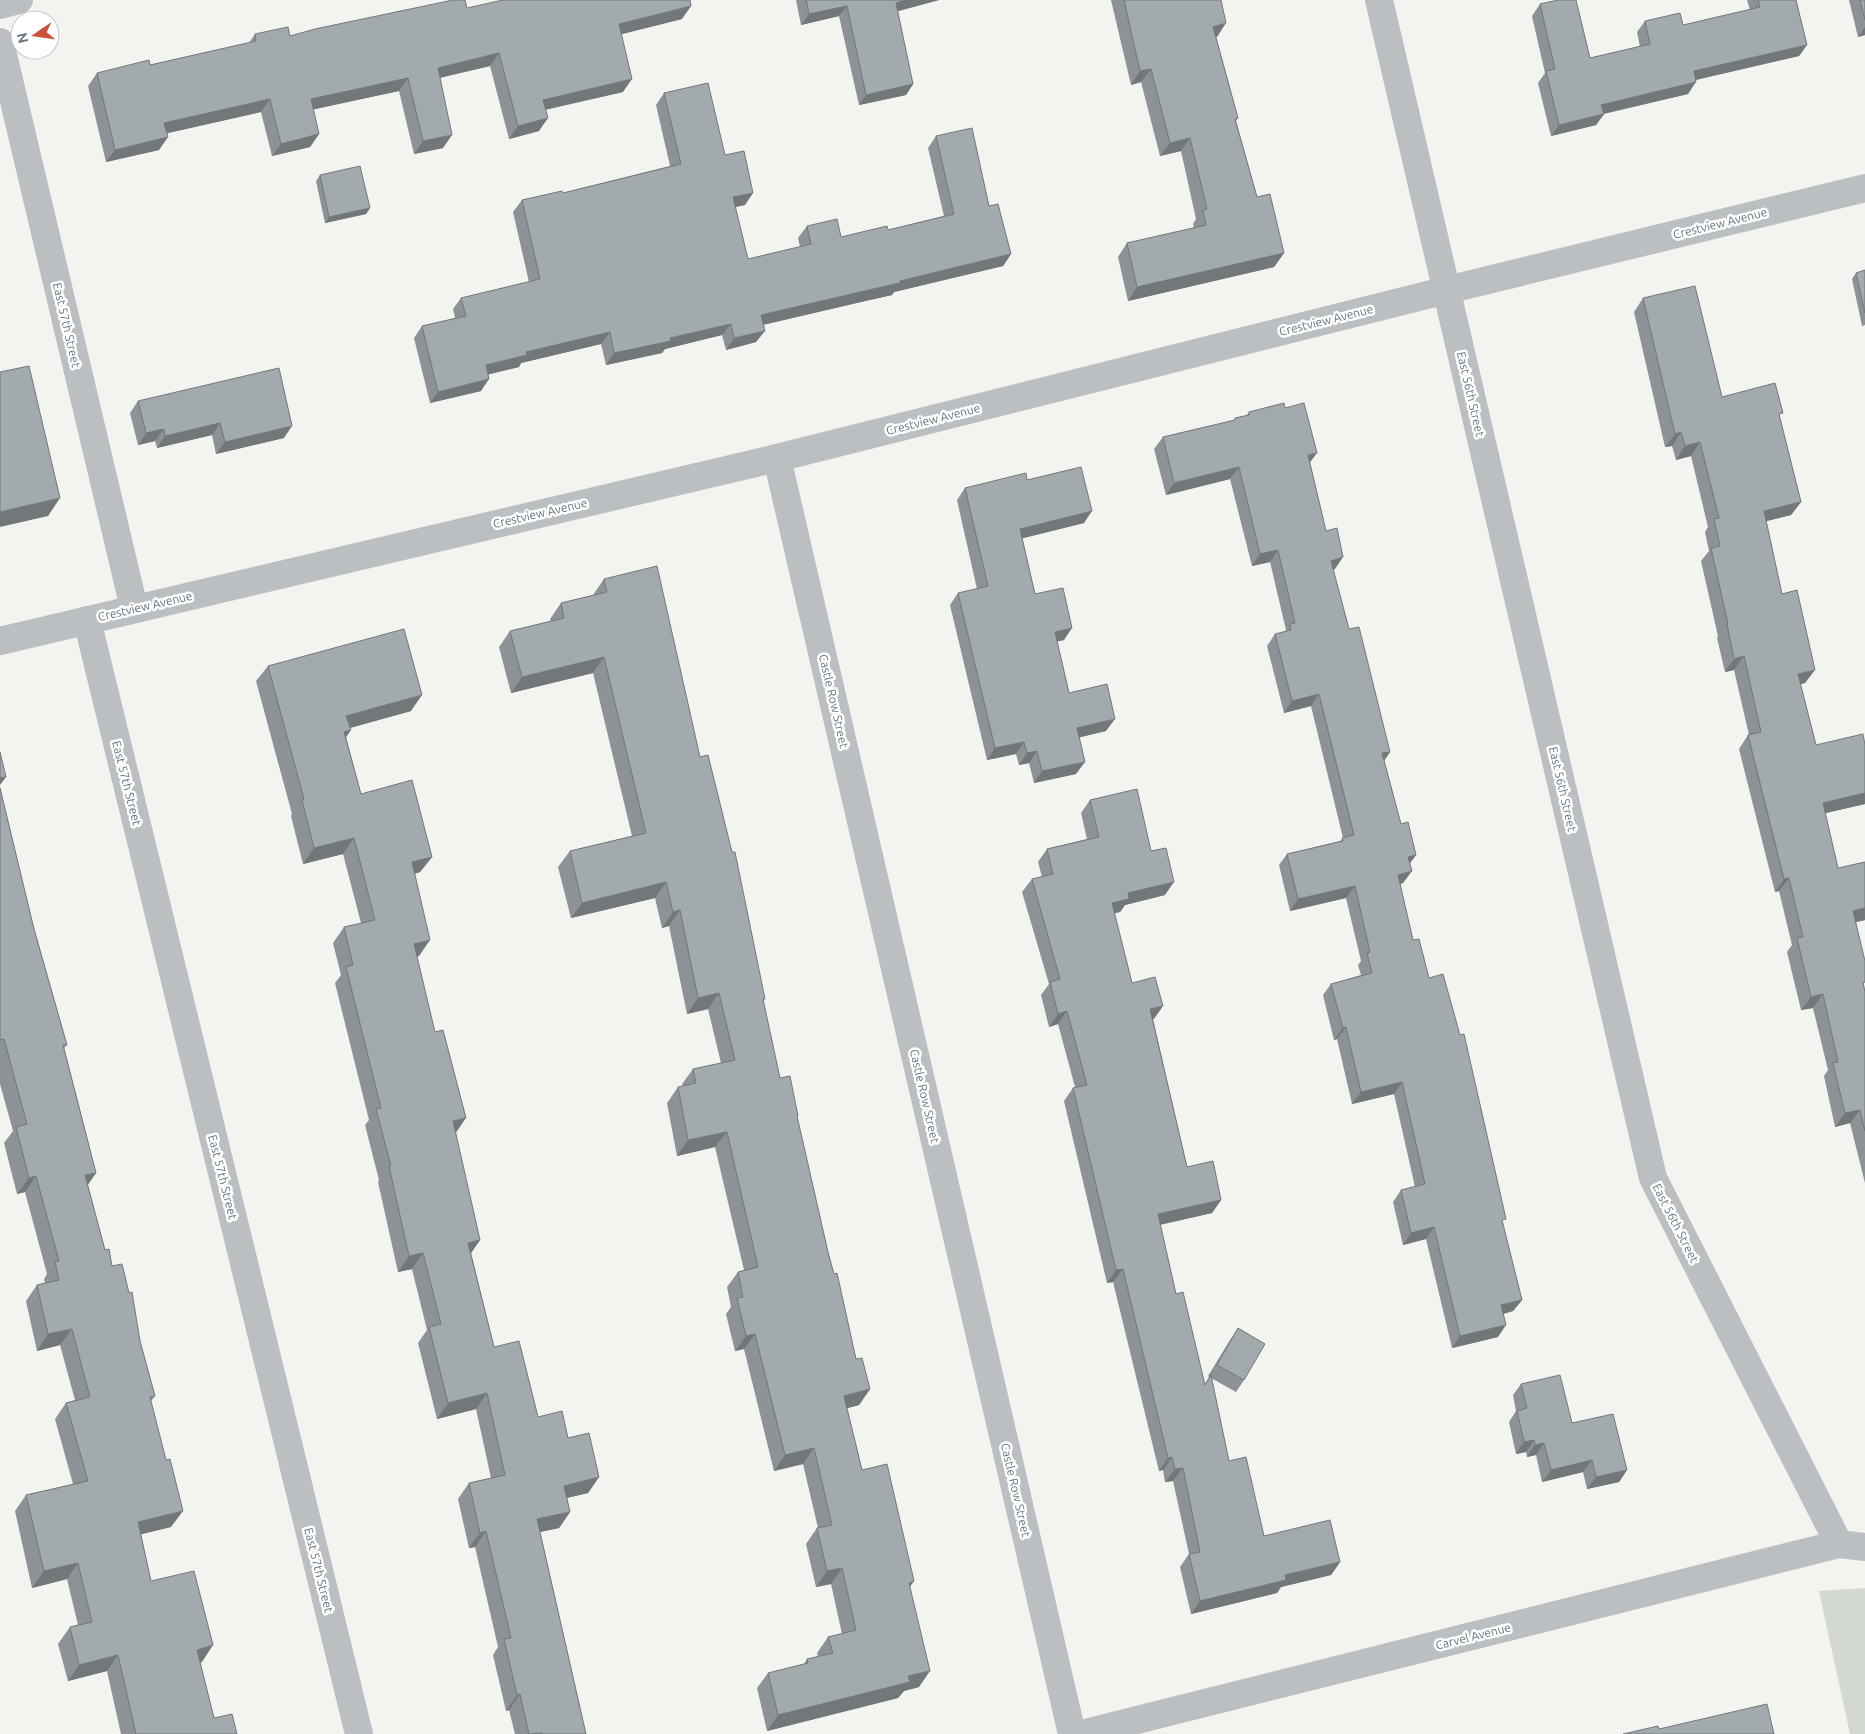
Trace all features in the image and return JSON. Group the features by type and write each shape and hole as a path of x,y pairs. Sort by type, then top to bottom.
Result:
{"street":[{"path":"0,4 19,0"},
{"name":"East 56th Street","path":"1379,0 1653,1178 1852,1546"},
{"name":"East 57th Street","path":"0,42 134,608"},
{"name":"Crestview Avenue","path":"0,641 777,458 1447,290 1865,188"},
{"name":"Castle Row Street","path":"777,458 1072,1734"},
{"name":"East 57th Street","path":"87,620 359,1734"},
{"name":"Carvel Avenue","path":"1081,1734 1852,1546"}],"shaded area":[{"path":"1865,1588 1865,1734 1850,1734 1819,1591"}],"building":[{"path":"453,0 465,0 467,8 503,0 690,0 691,6 619,24 632,79 543,100 548,118 518,126 499,53 438,68 452,135 423,141 408,78 311,99 319,134 281,144 270,99 164,123 168,137 115,150 97,73 149,60 150,65 256,41 255,34 288,27 290,36"},
{"path":"806,0 907,0 896,3 913,84 866,95 847,6 809,14"},
{"path":"1124,0 1221,0 1226,23 1213,27 1238,118 1235,119 1257,197 1270,194 1284,253 1137,287 1127,243 1206,225 1203,210 1207,209 1190,138 1170,143 1151,69 1140,71"},
{"path":"1558,0 1576,0 1590,58 1650,44 1645,21 1680,13 1683,25 1760,7 1758,0 1796,0 1807,45 1694,71 1696,82 1601,105 1604,114 1559,125 1546,71 1555,69 1540,4"},
{"path":"1860,0 1865,0 1865,20"},
{"path":"708,83 725,155 744,151 753,193 733,197 748,259 811,244 807,226 837,219 841,237 887,226 888,230 954,214 936,136 972,128 989,206 998,204 1011,254 900,281 900,283 761,315 765,331 734,338 731,324 670,338 671,341 614,353 610,332 526,352 527,355 486,365 489,379 438,392 422,326 466,316 461,298 540,279 522,200 562,191 563,193 681,164 664,93"},
{"path":"360,166 370,208 329,217 320,175"},
{"path":"1865,270 1865,313 1856,273"},
{"path":"1695,286 1722,397 1775,383 1783,413 1779,414 1801,502 1764,511 1782,594 1797,590 1815,670 1798,674 1816,745 1863,734 1865,745 1865,793 1823,803 1838,868 1865,862 1865,908 1853,911 1865,961 1865,982 1863,983 1865,992 1865,1131 1860,1110 1845,1113 1833,1063 1838,1062 1823,994 1811,997 1797,938 1803,937 1789,878 1784,879 1748,735 1761,732 1744,656 1734,659 1711,548 1720,546 1714,519 1719,518 1700,442 1685,446 1681,432 1675,434 1643,298"},
{"path":"29,366 60,498 0,512 0,372"},
{"path":"279,368 292,426 225,442 220,423 165,436 164,429 146,433 138,401"},
{"path":"1284,403 1285,408 1304,403 1317,453 1308,455 1326,531 1337,528 1343,557 1331,561 1349,629 1359,627 1390,752 1382,753 1401,824 1408,822 1416,855 1408,857 1412,871 1398,875 1413,940 1419,939 1429,978 1443,974 1460,1035 1464,1034 1506,1219 1502,1220 1522,1300 1501,1305 1506,1325 1460,1336 1434,1227 1411,1233 1401,1190 1425,1184 1402,1082 1361,1092 1346,1027 1343,1028 1331,984 1372,973 1367,953 1370,952 1355,886 1298,899 1287,854 1343,841 1342,838 1354,835 1319,694 1292,701 1275,634 1291,630 1290,624 1295,623 1278,550 1260,554 1239,467 1174,483 1163,437 1235,420 1235,418 1249,415 1249,412"},
{"path":"1081,467 1092,511 1020,529 1035,594 1063,588 1072,628 1055,632 1069,693 1107,684 1115,719 1077,728 1085,762 1042,771 1037,751 1027,753 1024,742 995,748 958,593 988,586 965,488 1026,473 1027,480"},
{"path":"657,566 700,757 708,755 732,852 735,852 780,1078 790,1076 797,1116 828,1252 834,1274 837,1273 856,1359 862,1358 870,1389 844,1396 862,1470 887,1464 914,1581 909,1583 930,1671 908,1676 910,1682 778,1715 768,1673 808,1663 807,1659 833,1653 828,1637 856,1630 842,1568 827,1571 817,1528 832,1525 814,1448 785,1455 755,1334 746,1336 737,1298 743,1297 738,1272 758,1267 727,1132 688,1140 678,1087 696,1083 693,1069 735,1060 719,993 698,998 680,910 673,912 666,882 582,903 570,851 646,833 604,657 522,677 510,631 564,618 561,603 607,592 604,579"},
{"path":"404,629 422,695 346,716 351,730 344,732 361,794 412,780 432,857 412,862 430,940 414,944 435,1032 443,1030 466,1118 453,1121 480,1240 468,1243 494,1347 519,1341 538,1417 562,1411 568,1438 589,1433 599,1477 564,1486 570,1512 537,1519 586,1734 529,1734 520,1694 517,1695 504,1639 511,1638 486,1531 480,1533 469,1483 505,1475 487,1393 448,1403 429,1327 441,1324 423,1253 409,1256 389,1166 391,1166 376,1109 381,1108 346,967 353,965 344,927 375,920 354,838 314,848 302,800 304,799 268,666"},
{"path":"0,752 6,777 0,778"},
{"path":"0,788 34,929 67,1045 63,1045 96,1173 85,1175 105,1250 109,1249 112,1266 122,1264 129,1293 132,1292 140,1341 155,1396 150,1397 166,1460 170,1459 183,1511 138,1522 151,1581 194,1571 213,1645 197,1650 214,1718 232,1714 237,1734 136,1734 118,1655 79,1665 70,1627 92,1622 78,1563 44,1571 26,1495 88,1481 66,1403 90,1397 72,1329 48,1334 37,1285 59,1280 55,1262 59,1261 36,1176 29,1178 16,1127 27,1124 4,1039 0,1040"},
{"path":"1137,789 1151,851 1166,848 1174,882 1128,893 1129,899 1112,903 1132,983 1155,977 1163,1006 1150,1009 1187,1167 1213,1161 1221,1200 1158,1214 1176,1294 1183,1292 1205,1385 1211,1375 1229,1461 1246,1457 1264,1536 1330,1520 1340,1562 1285,1575 1286,1580 1200,1601 1189,1554 1200,1552 1183,1468 1175,1469 1172,1457 1168,1458 1123,1269 1116,1270 1073,1088 1087,1085 1067,1011 1058,1014 1050,982 1060,979 1032,879 1053,874 1047,849 1099,837 1090,800"},
{"path":"1238,1328 1265,1344 1244,1380 1217,1365"},
{"path":"1560,1375 1572,1423 1613,1414 1627,1470 1596,1477 1592,1460 1551,1470 1544,1443 1535,1445 1534,1440 1524,1442 1517,1411 1527,1408 1521,1384"},
{"path":"1767,1704 1774,1734 1623,1734 1658,1726 1659,1729"}]}
